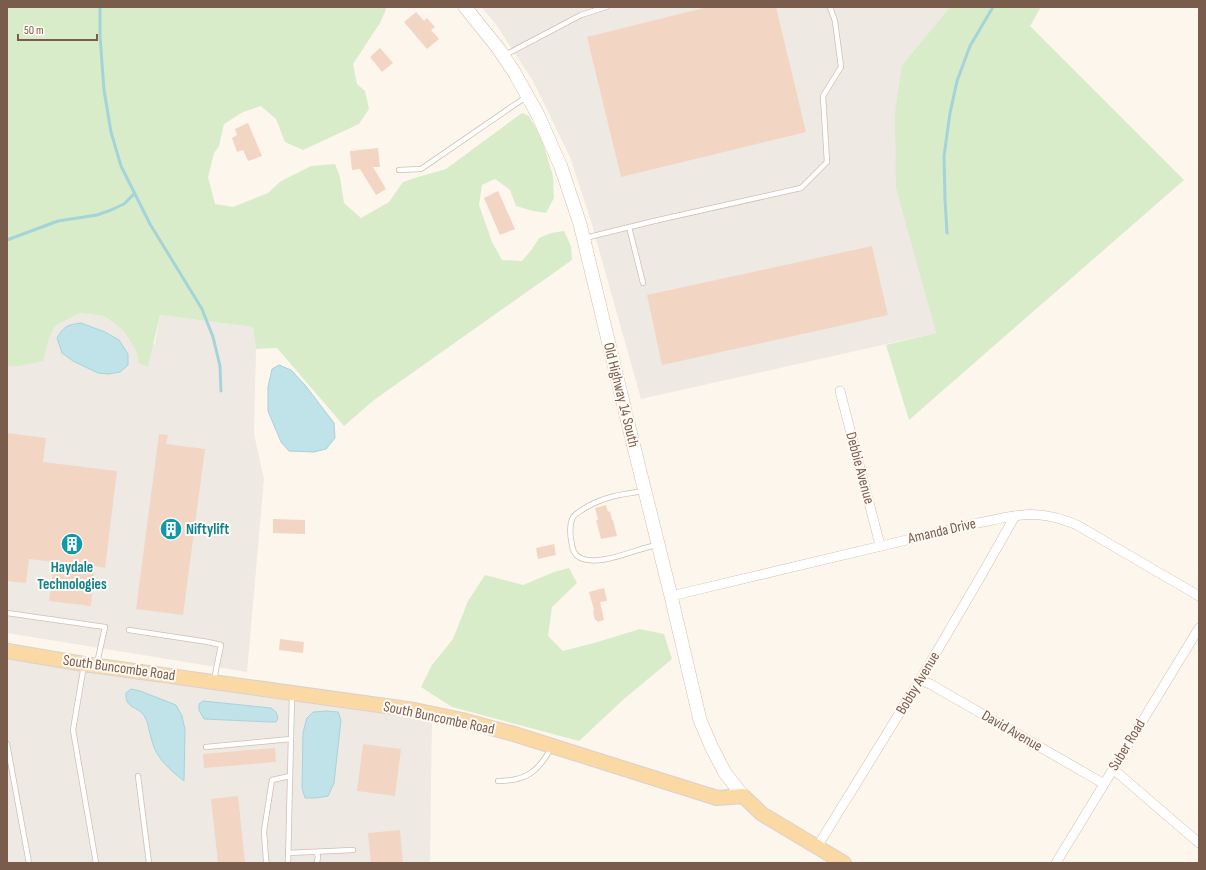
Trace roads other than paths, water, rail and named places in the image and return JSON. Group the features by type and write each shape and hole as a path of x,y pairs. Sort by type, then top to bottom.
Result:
{"main road":[{"name":"South Buncombe Road","path":"7,651 414,710 462,720 552,746 717,798 743,796"},
{"path":"743,796 762,814 844,863"}],"street":[{"name":"Old Highway 14 South","path":"465,7 480,24 503,56 528,96 550,139 571,195 583,238 671,596 700,720 725,774 743,796"},
{"name":"Debbie Avenue","path":"840,391 880,545"},
{"name":"Amanda Drive","path":"671,596 880,545 978,523 1015,516 1039,515 1057,518 1077,525 1199,596"},
{"name":"Bobby Avenue","path":"817,847 920,680 1015,516"},
{"name":"Suber Road","path":"1056,863 1199,628"},
{"name":"David Avenue","path":"920,680 937,688 1104,784"},
{"path":"1113,769 1199,843"}],"lane":[{"path":"503,56 581,15 606,7"},
{"path":"583,238 801,188 827,162 823,96 841,67 835,21 830,7"},
{"path":"399,170 421,169 528,96"},
{"path":"629,227 643,283"},
{"path":"645,491 598,500 574,516 570,525 573,550 577,556 587,560 606,559 658,545"},
{"path":"7,613 105,627 90,664 73,730 96,863"},
{"path":"129,630 221,645 214,682"},
{"path":"288,863 292,693"},
{"path":"206,747 291,739"},
{"path":"7,744 29,863"},
{"path":"498,781 510,781 524,778 535,770 545,759 552,746"},
{"path":"138,776 149,863"},
{"path":"267,863 264,831 272,780 290,776"},
{"path":"288,853 354,850"},
{"path":"316,852 318,856 317,863"}],"water":[{"path":"81,323 105,332 119,340 128,354 128,365 120,372 108,374 98,373 73,361 62,353 57,338 59,334 66,327 72,324"},
{"path":"279,365 291,370 305,385 334,423 335,438 326,449 314,452 289,451 281,442 268,411 268,387 272,369"},
{"path":"131,689 176,705 182,716 185,730 184,781 169,768 157,753 145,717 142,713 130,705 126,698 126,693"},
{"path":"203,701 271,708 276,712 278,718 276,722 204,719 199,710 199,704"},
{"path":"313,712 338,712 341,720 334,783 328,796 305,798 302,788 303,732 307,718"}],"waterway":[{"path":"100,7 100,36 104,90 111,132 121,166 150,224 202,309 213,337 220,366 221,391"},
{"path":"947,233 944,156 950,113 957,81 970,46 993,7"},
{"path":"7,240 58,221 97,215 111,210 124,204 134,194"}],"place":[{"name":"Niftylift","path":"171,529"},
{"name":"Haydale Technologies","path":"72,544"}]}
